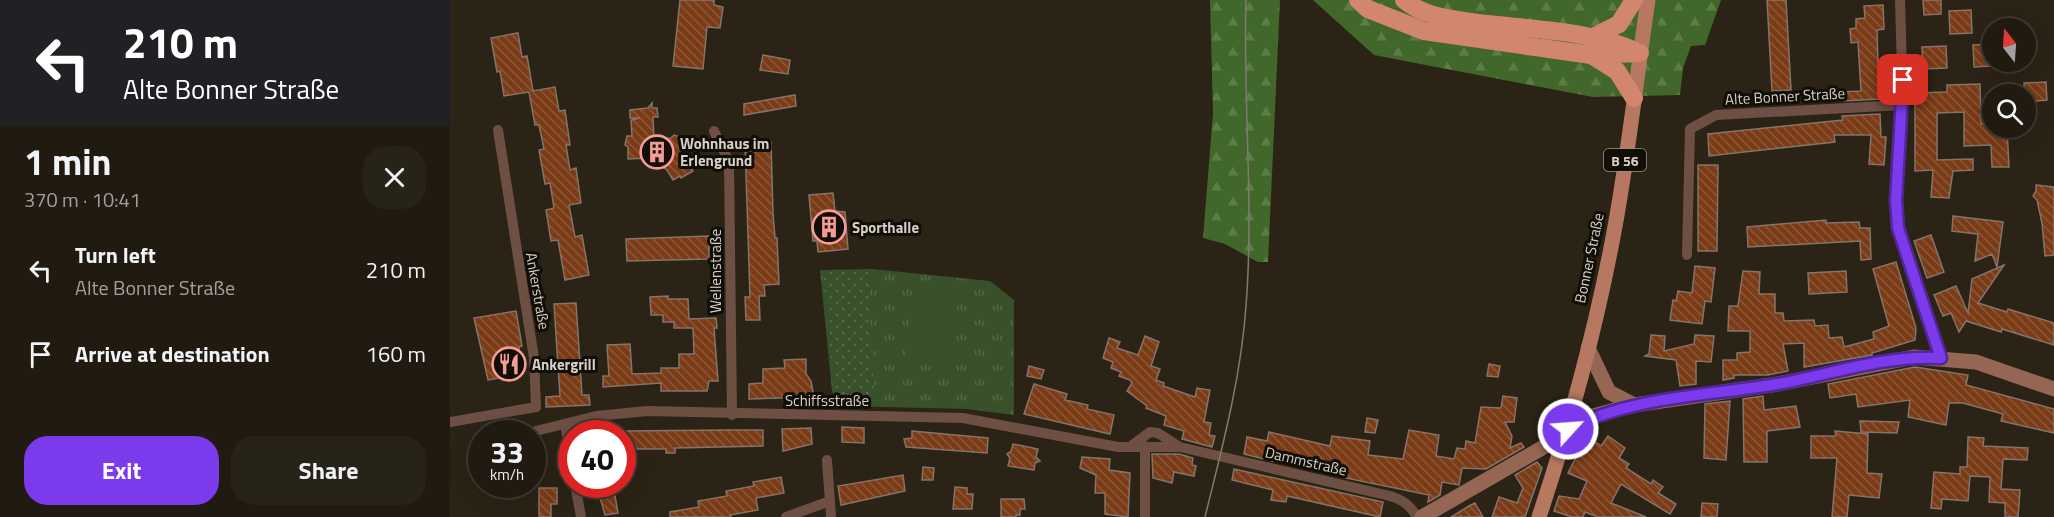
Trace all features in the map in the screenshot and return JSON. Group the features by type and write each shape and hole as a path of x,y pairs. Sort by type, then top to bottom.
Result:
{"highway":[{"path":"1358,0 1368,9 1424,32 1591,47 1623,46 1640,53"},
{"path":"1404,0 1413,8 1443,18 1591,47 1617,70 1634,98"},
{"path":"1591,47 1619,24 1634,0"}],"main road":[{"name":"Bonner Straße","path":"1539,517 1568,429 1616,221 1648,0"}],"street":[{"path":"1900,0 1903,105 1896,200 1898,228 1941,358"},
{"name":"Alte Bonner Straße","path":"1687,255 1690,129 1716,115 1903,105"},
{"name":"Ankerstraße","path":"450,422 536,407 534,358 498,130"},
{"name":"Wellenstraße","path":"714,131 729,162 732,415"},
{"path":"1588,348 1602,382 1609,392 1634,405"},
{"path":"1422,517 1542,448 1568,429 1593,416 1634,405 1778,384 1878,362 1914,357 1976,363 2054,389"},
{"name":"Schiffsstraße","path":"580,420 596,416 647,411 732,415 921,415 963,418 1107,445 1145,446"},
{"name":"Dammstraße","path":"1131,446 1150,432 1158,433 1180,447"},
{"path":"1145,446 1145,517"},
{"name":"Dammstraße","path":"1145,446 1180,447 1390,496 1403,500 1417,517"},
{"path":"827,460 831,517"},
{"path":"578,498 581,517"},
{"path":"786,517 830,501"}],"green space":[{"path":"1210,0 1280,0 1268,262 1258,262 1225,244 1203,238 1213,113"},
{"path":"1313,0 1721,0 1705,45 1691,46 1683,68 1680,95 1593,97 1374,55"},
{"path":"872,269 990,281 1014,300 1014,415 966,409 845,406 837,402 832,391 820,270"},
{"path":"868,270 874,395 836,396 823,271"},
{"path":"913,282 958,286 952,362 906,358"}],"building":[{"path":"680,0 714,0 714,5 723,7 720,28 707,27 703,69 673,66"},
{"path":"1767,0 1786,0 1791,90 1772,91"},
{"path":"1923,0 1941,0 1941,14 1924,15"},
{"path":"1883,5 1884,29 1877,30 1879,99 1843,101 1842,92 1861,91 1858,42 1851,43 1850,29 1856,28 1856,19 1865,18 1864,6"},
{"path":"1971,10 1972,33 1950,34 1949,11"},
{"path":"518,33 522,57 527,56 533,91 555,87 559,111 565,110 570,145 566,145 570,170 576,168 581,203 569,205 575,237 582,235 589,275 565,280 558,240 551,241 546,210 554,208 550,183 545,184 539,150 544,149 539,125 535,125 529,92 504,96 491,38"},
{"path":"1973,45 1982,45 1982,67 1974,67"},
{"path":"1946,46 1947,68 1923,69 1922,47"},
{"path":"763,55 790,60 788,74 760,70"},
{"path":"2046,82 2047,100 2036,101 2036,84 2024,83"},
{"path":"1980,84 1982,138 2008,138 2009,167 1992,167 1991,145 1964,146 1964,112 1937,113 1937,160 1973,159 1973,170 1953,171 1949,198 1931,197 1933,170 1915,171 1915,93 1947,92 1947,85"},
{"path":"795,95 796,106 744,115 744,104"},
{"name":"Wohnhaus im Erlengrund","path":"652,103 652,108 657,108 658,117 653,117 654,139 671,138 674,135 681,137 681,146 685,145 686,157 689,158 688,162 693,171 681,178 680,176 673,180 667,170 650,158 628,159 628,147 625,145 627,136 632,136 631,120 640,118 630,118 630,110 648,108"},
{"path":"1880,114 1881,137 1886,137 1884,165 1869,164 1871,135 1834,135 1835,142 1709,156 1708,134 1843,120 1842,116"},
{"path":"771,142 773,213 775,238 777,238 779,284 764,285 765,296 759,296 760,320 746,320 745,297 750,297 745,143"},
{"path":"1698,165 1718,165 1717,251 1698,251"},
{"path":"2036,185 2054,187 2054,255 2045,256 2042,223 2037,200 2033,196"},
{"name":"Sporthalle","path":"833,193 835,211 845,212 848,249 818,252 817,241 813,241 809,195"},
{"path":"1953,216 2003,222 1997,267 1992,254 1975,261 1978,234 1952,231"},
{"path":"1826,220 1826,223 1859,222 1860,228 1870,228 1871,259 1861,260 1860,241 1748,247 1747,227"},
{"path":"1931,235 1944,272 1927,278 1914,241"},
{"path":"709,236 709,259 627,261 626,239"},
{"path":"1896,262 1916,328 1915,340 1872,353 1872,355 1804,367 1804,343 1783,344 1788,371 1768,375 1734,375 1734,378 1723,380 1723,360 1737,360 1737,353 1750,352 1750,331 1728,331 1729,306 1738,306 1743,271 1760,272 1759,294 1775,294 1775,313 1783,313 1784,321 1814,320 1815,326 1828,325 1829,338 1842,337 1844,347 1874,339 1873,332 1889,326 1873,269"},
{"path":"2004,265 1978,303 2007,312 2008,309 2054,323 2054,345 1966,321 1959,332 1951,313 1943,316 1934,295 1956,286 1968,313 1972,279"},
{"path":"1695,266 1715,268 1711,302 1705,301 1702,324 1670,320 1673,300 1676,301 1678,291 1692,293"},
{"path":"1846,271 1847,292 1809,294 1808,273"},
{"path":"668,296 668,299 688,299 689,319 716,318 717,328 714,328 718,381 709,381 707,391 661,391 661,383 603,387 603,376 609,376 607,345 630,344 632,374 661,373 661,368 679,368 679,354 694,354 693,328 674,328 674,322 663,322 663,315 651,315 650,297"},
{"path":"576,303 582,395 589,395 590,405 546,407 546,397 560,396 554,304"},
{"path":"516,311 522,346 519,347 521,361 516,362 518,375 488,380 474,318"},
{"path":"1651,335 1665,336 1664,351 1694,344 1695,335 1714,336 1711,362 1696,361 1696,384 1680,386 1676,360 1645,356 1649,354"},
{"path":"1145,336 1159,342 1151,366 1160,369 1156,380 1164,383 1163,386 1195,397 1197,388 1210,390 1204,422 1211,423 1209,435 1215,436 1212,447 1182,439 1184,431 1164,425 1166,416 1146,408 1147,406 1127,391 1132,383 1130,380 1119,376 1121,372 1111,368 1113,362 1103,358 1109,338 1120,342 1117,348 1138,355"},
{"path":"806,359 806,374 811,381 814,397 749,399 749,384 763,383 763,369 785,368 784,360"},
{"path":"1489,364 1500,366 1498,377 1487,376"},
{"path":"1029,366 1044,370 1041,379 1027,376"},
{"path":"1915,367 1968,375 1966,385 2054,409 2054,433 2001,421 2003,414 1963,403 1949,403 1946,425 1908,417 1910,400 1858,407 1856,394 1830,398 1828,384"},
{"path":"1034,384 1067,394 1065,400 1088,405 1087,409 1114,415 1110,434 1024,414"},
{"path":"1503,396 1517,398 1514,422 1505,422 1512,436 1510,448 1521,443 1524,447 1486,469 1462,468 1459,485 1442,482 1440,495 1428,502 1429,495 1341,477 1342,468 1278,454 1276,462 1244,454 1247,437 1267,441 1269,432 1330,446 1332,436 1370,441 1368,455 1403,459 1409,430 1439,435 1436,456 1454,459 1457,448 1465,449 1466,441 1475,443 1481,407 1501,408"},
{"path":"1763,396 1764,410 1796,406 1800,427 1767,431 1767,462 1744,462 1743,399"},
{"path":"1730,401 1726,460 1704,458 1705,404"},
{"path":"1367,418 1378,420 1375,433 1365,432"},
{"path":"1860,421 1899,422 1897,433 1861,432"},
{"path":"842,427 864,428 864,443 842,442"},
{"path":"811,428 812,444 783,451 782,429"},
{"path":"763,430 763,446 675,448 675,453 666,453 666,449 636,449 636,431"},
{"path":"912,431 988,438 987,453 906,447 904,439 912,438"},
{"path":"1835,431 1868,434 1867,473 1882,474 1879,498 1849,495 1847,517 1832,517 1837,458 1811,458 1811,436 1836,436"},
{"path":"1586,434 1601,446 1608,436 1625,448 1619,458 1629,464 1626,468 1651,484 1653,480 1663,487 1658,493 1676,504 1670,514 1621,484 1611,503 1646,517 1598,517 1585,512 1583,517 1572,517 1554,511 1559,496 1579,499 1587,481 1568,473 1581,447 1578,445"},
{"path":"1968,437 1984,438 1983,446 2028,448 2027,460 2003,459 2001,489 2020,490 2018,517 2005,517 2005,503 1989,502 1990,477 1970,476 1968,501 1942,499 1941,509 1931,508 1934,472 1960,474 1960,467 1967,467"},
{"path":"1013,444 1038,449 1036,457 1040,461 1035,463 1034,470 1008,466 1010,458 1007,454 1011,451"},
{"path":"1152,454 1179,454 1193,458 1192,465 1196,466 1194,476 1174,472 1172,483 1153,478"},
{"path":"1082,457 1110,459 1109,470 1130,473 1128,517 1105,514 1105,493 1095,493 1096,475 1080,468"},
{"path":"1537,462 1542,468 1525,517 1492,517 1499,497 1517,503 1523,488 1515,475"},
{"path":"923,467 934,468 933,480 922,480"},
{"path":"1234,469 1383,502 1380,517 1287,496 1286,502 1271,500 1273,490 1232,480"},
{"path":"903,475 905,491 841,505 838,486"},
{"path":"781,477 784,493 756,498 758,510 730,515 731,517 670,517 670,512 699,507 698,501 727,496 726,491 754,486 753,482"},
{"path":"955,487 967,488 967,494 973,494 972,509 953,509"},
{"path":"546,488 557,488 557,504 551,504 551,517 539,517 539,498 546,498"},
{"path":"600,498 615,498 618,513 605,515"},
{"path":"1001,499 1024,499 1025,509 1020,509 1020,515 1016,517 1001,517"},
{"path":"1475,503 1483,517 1451,517 1469,506"},
{"path":"1702,503 1718,504 1717,517 1701,517"}],"tram line":[{"path":"1205,517 1224,439 1244,333 1249,230 1246,0"}],"place":[{"name":"Wohnhaus im Erlengrund","path":"657,152"},
{"name":"Sporthalle","path":"829,227"},
{"name":"Ankergrill","path":"509,364"}],"route":[{"path":"1568,429 1593,416 1634,405 1778,384 1878,362 1914,357 1941,358 1898,228 1896,200 1903,80"}]}
